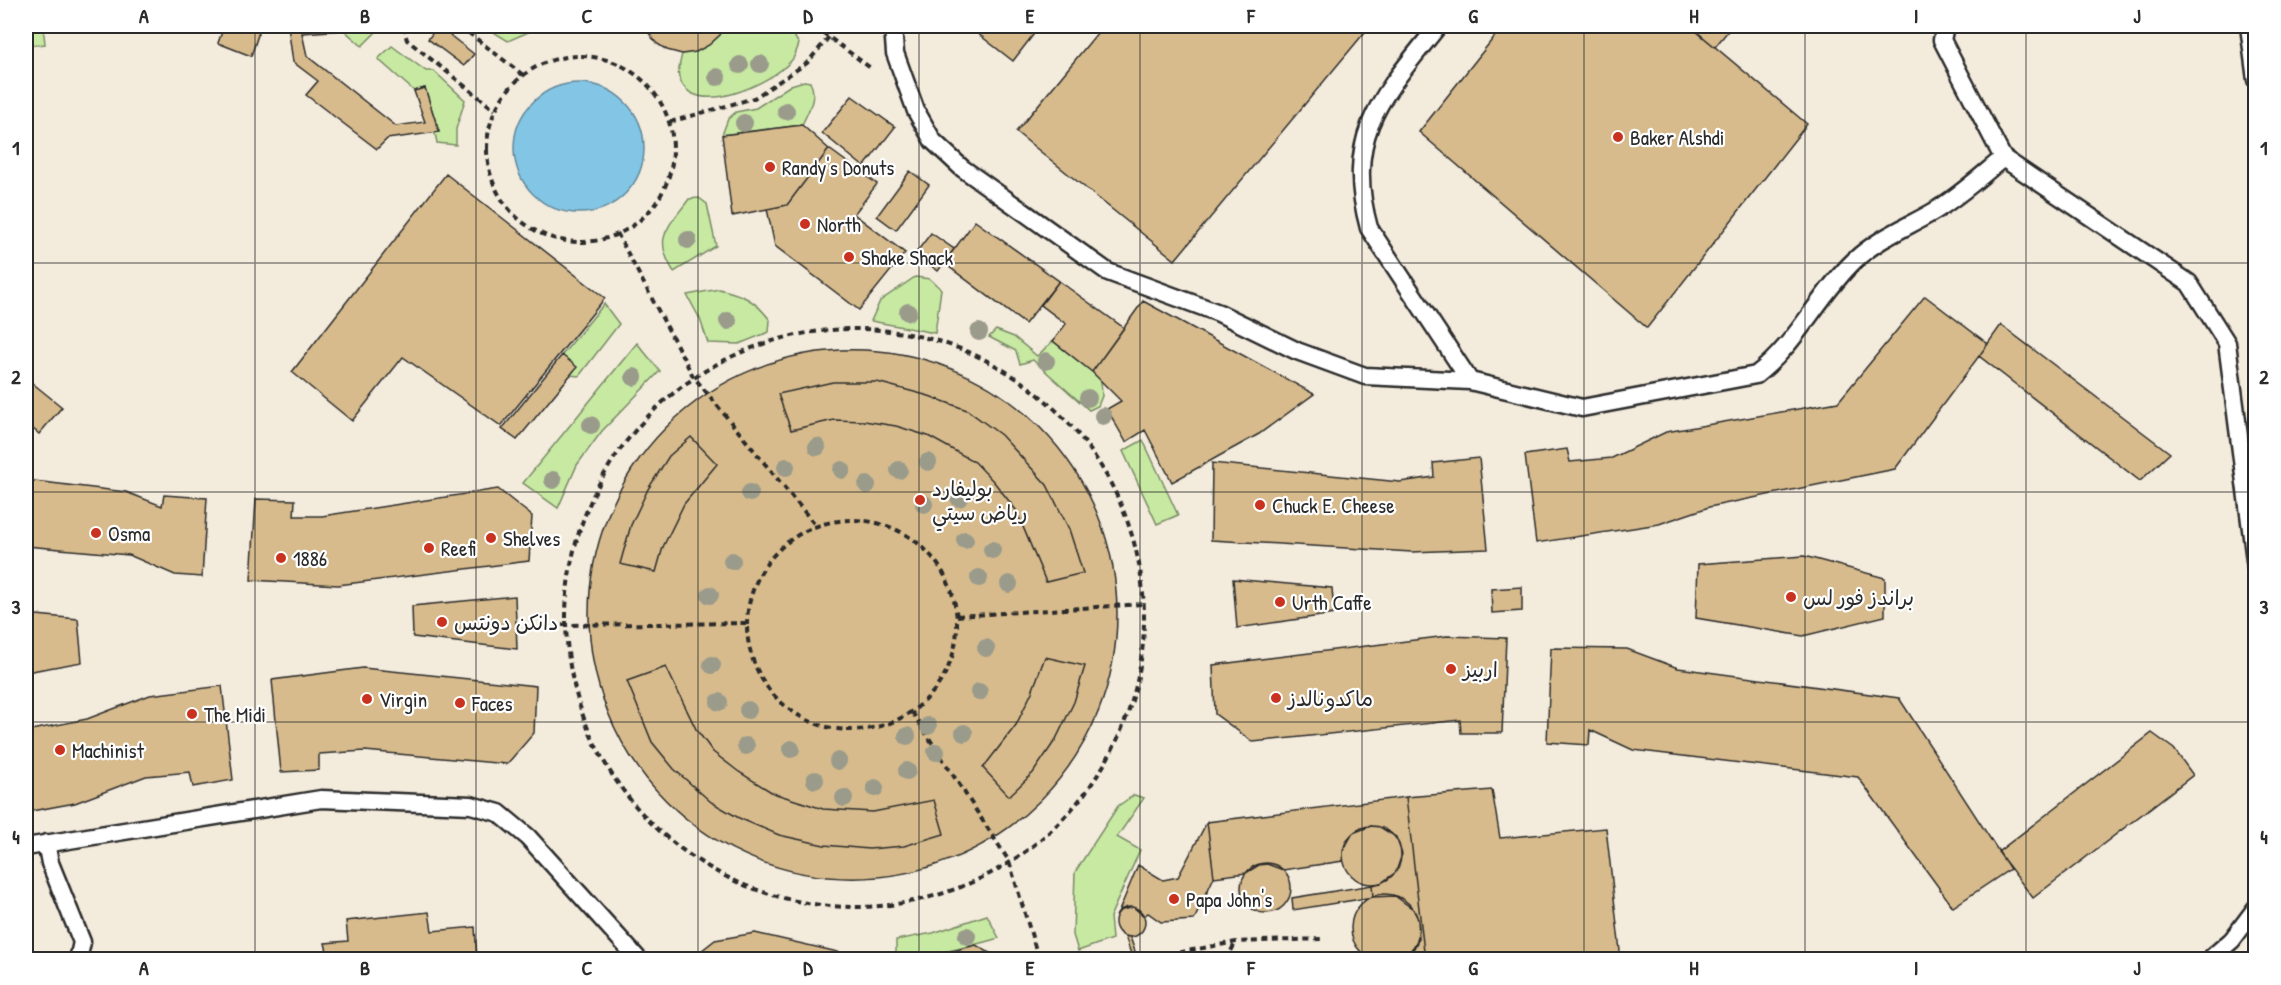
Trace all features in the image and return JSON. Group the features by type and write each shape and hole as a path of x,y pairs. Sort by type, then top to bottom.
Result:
{"lane":[{"path":"893,26 895,53 916,111 933,141 962,168 1108,272 1219,313 1297,351 1365,376 1470,381 1582,408 1756,375 1777,359 1821,299 1856,259 1901,228 1934,212 2002,158"},
{"path":"1438,26 1392,84 1372,117 1363,144 1359,171 1361,201 1369,228 1470,381"},
{"path":"1945,26 1942,40 2002,158 2189,283 2227,343 2256,568"},
{"path":"2249,26 2256,80"},
{"path":"26,847 321,799 471,805 499,813 528,837 639,960"},
{"path":"46,843 50,863 82,942 78,960"},
{"path":"2209,960 2232,940 2256,908"}],"path":[{"path":"403,26 407,40 495,110"},
{"path":"460,26 523,75"},
{"path":"814,26 857,58"},
{"path":"669,122 754,98 807,63 829,37"},
{"path":"579,56 609,60 636,74 656,95 669,122 673,152 668,182 653,208 631,228 603,240 573,243 544,236 518,220 499,197 488,169 486,139 495,110 507,91 523,75 550,61 579,56"},
{"path":"617,233 693,376 816,526"},
{"path":"873,327 965,348 1046,396 1106,469 1141,556 1143,604 1145,650 1119,741 1064,821 985,879 891,908 794,904 703,868 629,805 580,721 562,625 576,529 622,443 693,376 779,337 873,327"},
{"path":"849,519 883,524 913,538 938,562 953,592 957,616 959,625 953,659 937,689 912,712 882,727 846,731 811,723 780,704 758,675 747,641 748,605 761,572 784,544 816,526 849,519"},
{"path":"957,616 1143,604"},
{"path":"562,625 748,622"},
{"path":"912,712 1009,861 1039,960"},
{"path":"1138,960 1236,942 1322,939"},
{"path":"1226,960 1236,942"}],"green space":[{"path":"26,26 43,26 45,44 26,46"},
{"path":"343,26 368,26 376,32 362,46 344,30"},
{"path":"484,26 554,26 533,30 508,41"},
{"path":"724,26 788,26 799,44 791,61 767,79 733,94 715,97 699,96 687,90 679,77 682,54 708,46 717,38"},
{"path":"392,46 426,71 434,71 465,100 456,129 456,145 437,143 435,133 439,132 425,88 414,91 378,59"},
{"path":"804,81 810,82 813,99 802,125 722,135 728,119 736,112 756,108 791,85"},
{"path":"699,198 707,204 716,246 674,272 664,250 665,233 689,199"},
{"path":"915,277 930,279 941,289 935,333 871,321 880,301"},
{"path":"719,289 742,296 754,303 770,320 769,332 739,344 708,343 700,319 687,295"},
{"path":"604,304 619,324 579,376 570,375 562,355"},
{"path":"996,330 1014,337 1037,356 1053,341 1101,379 1102,396 1098,406 1089,410 1033,360 1020,364 1016,351 989,337"},
{"path":"637,343 660,371 602,431 577,465 558,508 523,483"},
{"path":"1143,440 1178,515 1157,524 1123,451"},
{"path":"1134,795 1144,798 1117,837 1140,850 1110,917 1112,939 1078,951 1073,935 1075,872 1118,806"},
{"path":"987,915 999,938 935,953 896,955 896,940 933,933"}],"water":[{"path":"579,83 604,88 625,102 639,123 644,148 639,173 625,194 604,208 579,213 554,208 533,194 519,173 514,148 519,123 533,102 554,88"},
{"path":"852,551 880,557 904,573 920,597 926,625 920,653 904,677 880,693 852,699 824,693 800,677 784,653 778,625 784,597 800,573 824,557"}],"building":[{"path":"224,26 261,26 251,56 218,43"},
{"path":"288,26 343,26 344,30 302,33 307,56 396,126 425,122 414,91 425,88 439,132 387,139 377,149 306,95 318,81 293,62"},
{"path":"438,26 474,54 464,66 428,39"},
{"path":"644,26 724,26 720,35 709,45 696,52 682,54 667,50 656,43"},
{"path":"968,26 1040,26 1013,61"},
{"path":"1103,26 1370,26 1175,260 1016,132"},
{"path":"1503,26 1690,26 1807,124 1647,328 1419,132"},
{"path":"1690,26 1732,26 1715,47"},
{"path":"852,96 895,127 864,167 822,133"},
{"path":"802,125 829,149 787,205 732,216 722,135"},
{"path":"829,149 877,184 854,214 905,253 859,310 775,246 767,209 787,205"},
{"path":"910,171 929,185 896,230 877,216"},
{"path":"446,174 605,298 501,426 403,357 352,421 292,372"},
{"path":"975,221 1059,281 1025,324 944,263"},
{"path":"931,233 954,249 938,271 915,254"},
{"path":"1059,281 1124,328 1092,372 1053,341 1066,324 1041,305"},
{"path":"1925,296 1988,344 1895,469 1709,507 1659,524 1536,543 1525,455 1567,449 1570,462 1612,458 1666,432 1838,402"},
{"path":"1143,301 1314,394 1259,434 1172,482 1145,430 1126,442 1107,409 1121,401 1092,372"},
{"path":"2001,325 2170,453 2140,481 1979,356"},
{"path":"853,350 904,356 954,371 999,395 1039,428 1072,468 1096,513 1111,563 1117,614 1111,665 1096,715 1072,760 1039,800 999,833 954,857 904,872 853,878 802,872 752,857 707,833 667,800 634,760 610,715 595,665 589,614 595,563 610,513 634,468 667,428 707,395 752,371 802,356"},
{"path":"562,355 577,367 517,440 502,429"},
{"path":"26,378 62,407 39,434 26,423"},
{"path":"833,382 877,382 929,396 967,410 1001,435 1047,485 1069,529 1083,573 1046,582 1016,510 994,482 975,462 928,436 896,426 864,421 834,420 791,430 778,394"},
{"path":"691,437 717,464 684,504 663,547 656,572 620,564 631,525 648,489 669,456"},
{"path":"1479,458 1488,549 1412,552 1211,540 1212,463 1400,482 1434,477 1433,463"},
{"path":"26,480 126,492 162,506 164,495 207,498 202,577 175,575 129,555 26,546"},
{"path":"498,489 532,516 529,561 338,585 251,580 256,499 295,500 294,516 322,516"},
{"name":"براندز فور لس","path":"1804,556 1885,578 1885,616 1803,636 1696,618 1698,564"},
{"path":"1233,579 1332,588 1334,614 1237,628"},
{"path":"1522,587 1522,611 1492,613 1491,589"},
{"path":"515,596 517,649 413,637 412,606"},
{"path":"26,614 78,619 82,662 26,672"},
{"path":"1447,636 1506,638 1502,733 1461,733 1460,720 1253,742 1215,714 1213,665"},
{"path":"1551,648 1627,649 1678,668 1899,698 2010,869 1953,907 1858,777 1633,750 1590,730 1589,745 1547,742"},
{"path":"1045,657 1085,666 1074,702 1056,739 1033,773 1009,796 983,768 1016,725"},
{"path":"666,667 696,729 713,752 739,772 773,793 823,809 873,812 934,800 944,834 904,846 869,849 824,845 779,835 739,818 711,802 674,769 652,742 627,681"},
{"path":"363,668 536,686 534,733 507,764 365,751 319,754 319,770 281,772 272,680"},
{"path":"222,686 233,780 193,787 190,772 146,776 75,803 26,812 26,731 87,719 150,695"},
{"path":"2152,733 2174,749 2193,775 2033,898 1998,852"},
{"path":"1492,790 1500,838 1606,828 1621,960 1425,960 1406,797"},
{"path":"1406,797 1425,960 1401,960 1414,948 1419,938 1418,919 1413,909 1395,896 1373,897 1372,885 1381,883 1396,872 1402,854 1396,837 1380,827 1371,826 1353,833 1343,851 1343,861 1283,870 1267,864 1259,865 1246,873 1214,877 1207,822"},
{"path":"1207,822 1214,877 1194,920 1161,922 1148,913 1144,916 1133,907 1119,911 1138,865 1163,880 1178,877"},
{"path":"1366,826 1378,826 1393,834 1401,849 1401,861 1393,876 1378,884 1366,884 1351,876 1343,861 1343,849 1351,834"},
{"path":"1266,863 1284,870 1291,888 1284,906 1266,913 1248,906 1241,888 1248,870"},
{"path":"1372,885 1373,897 1293,910 1292,898"},
{"path":"1385,894 1398,897 1409,904 1416,915 1419,928 1416,941 1409,952 1398,959 1385,962 1372,959 1361,952 1354,941 1351,928 1354,915 1361,904 1372,897"},
{"path":"1130,907 1141,911 1145,922 1141,933 1130,937 1119,933 1115,922 1119,911"},
{"path":"429,912 432,931 475,927 477,959 482,960 329,960 325,943 348,941 346,921"},
{"path":"755,933 864,958 921,959 976,945 1002,960 697,960 701,951 715,940"},
{"path":"1125,936 1130,937 1138,960 1133,960"}],"place":[{"name":"Baker Alshdi","path":"1618,137"},
{"name":"Randy's Donuts","path":"770,167"},
{"name":"North","path":"805,224"},
{"name":"Shake Shack","path":"849,257"},
{"name":"بوليفارد رياض سيتي","path":"920,500"},
{"name":"Chuck E. Cheese","path":"1260,505"},
{"name":"Osma","path":"96,533"},
{"name":"Shelves","path":"491,538"},
{"name":"Reefi","path":"429,548"},
{"name":"1886","path":"281,558"},
{"name":"براندز فور لس","path":"1791,597"},
{"name":"Urth Caffe","path":"1280,602"},
{"name":"دانكن دونتس","path":"442,622"},
{"name":"اربيز","path":"1451,669"},
{"name":"ماكدونالدز","path":"1276,698"},
{"name":"Virgin","path":"367,699"},
{"name":"Faces","path":"460,703"},
{"name":"The Midi","path":"192,714"},
{"name":"Machinist","path":"60,750"},
{"name":"Papa John's","path":"1174,899"}]}
